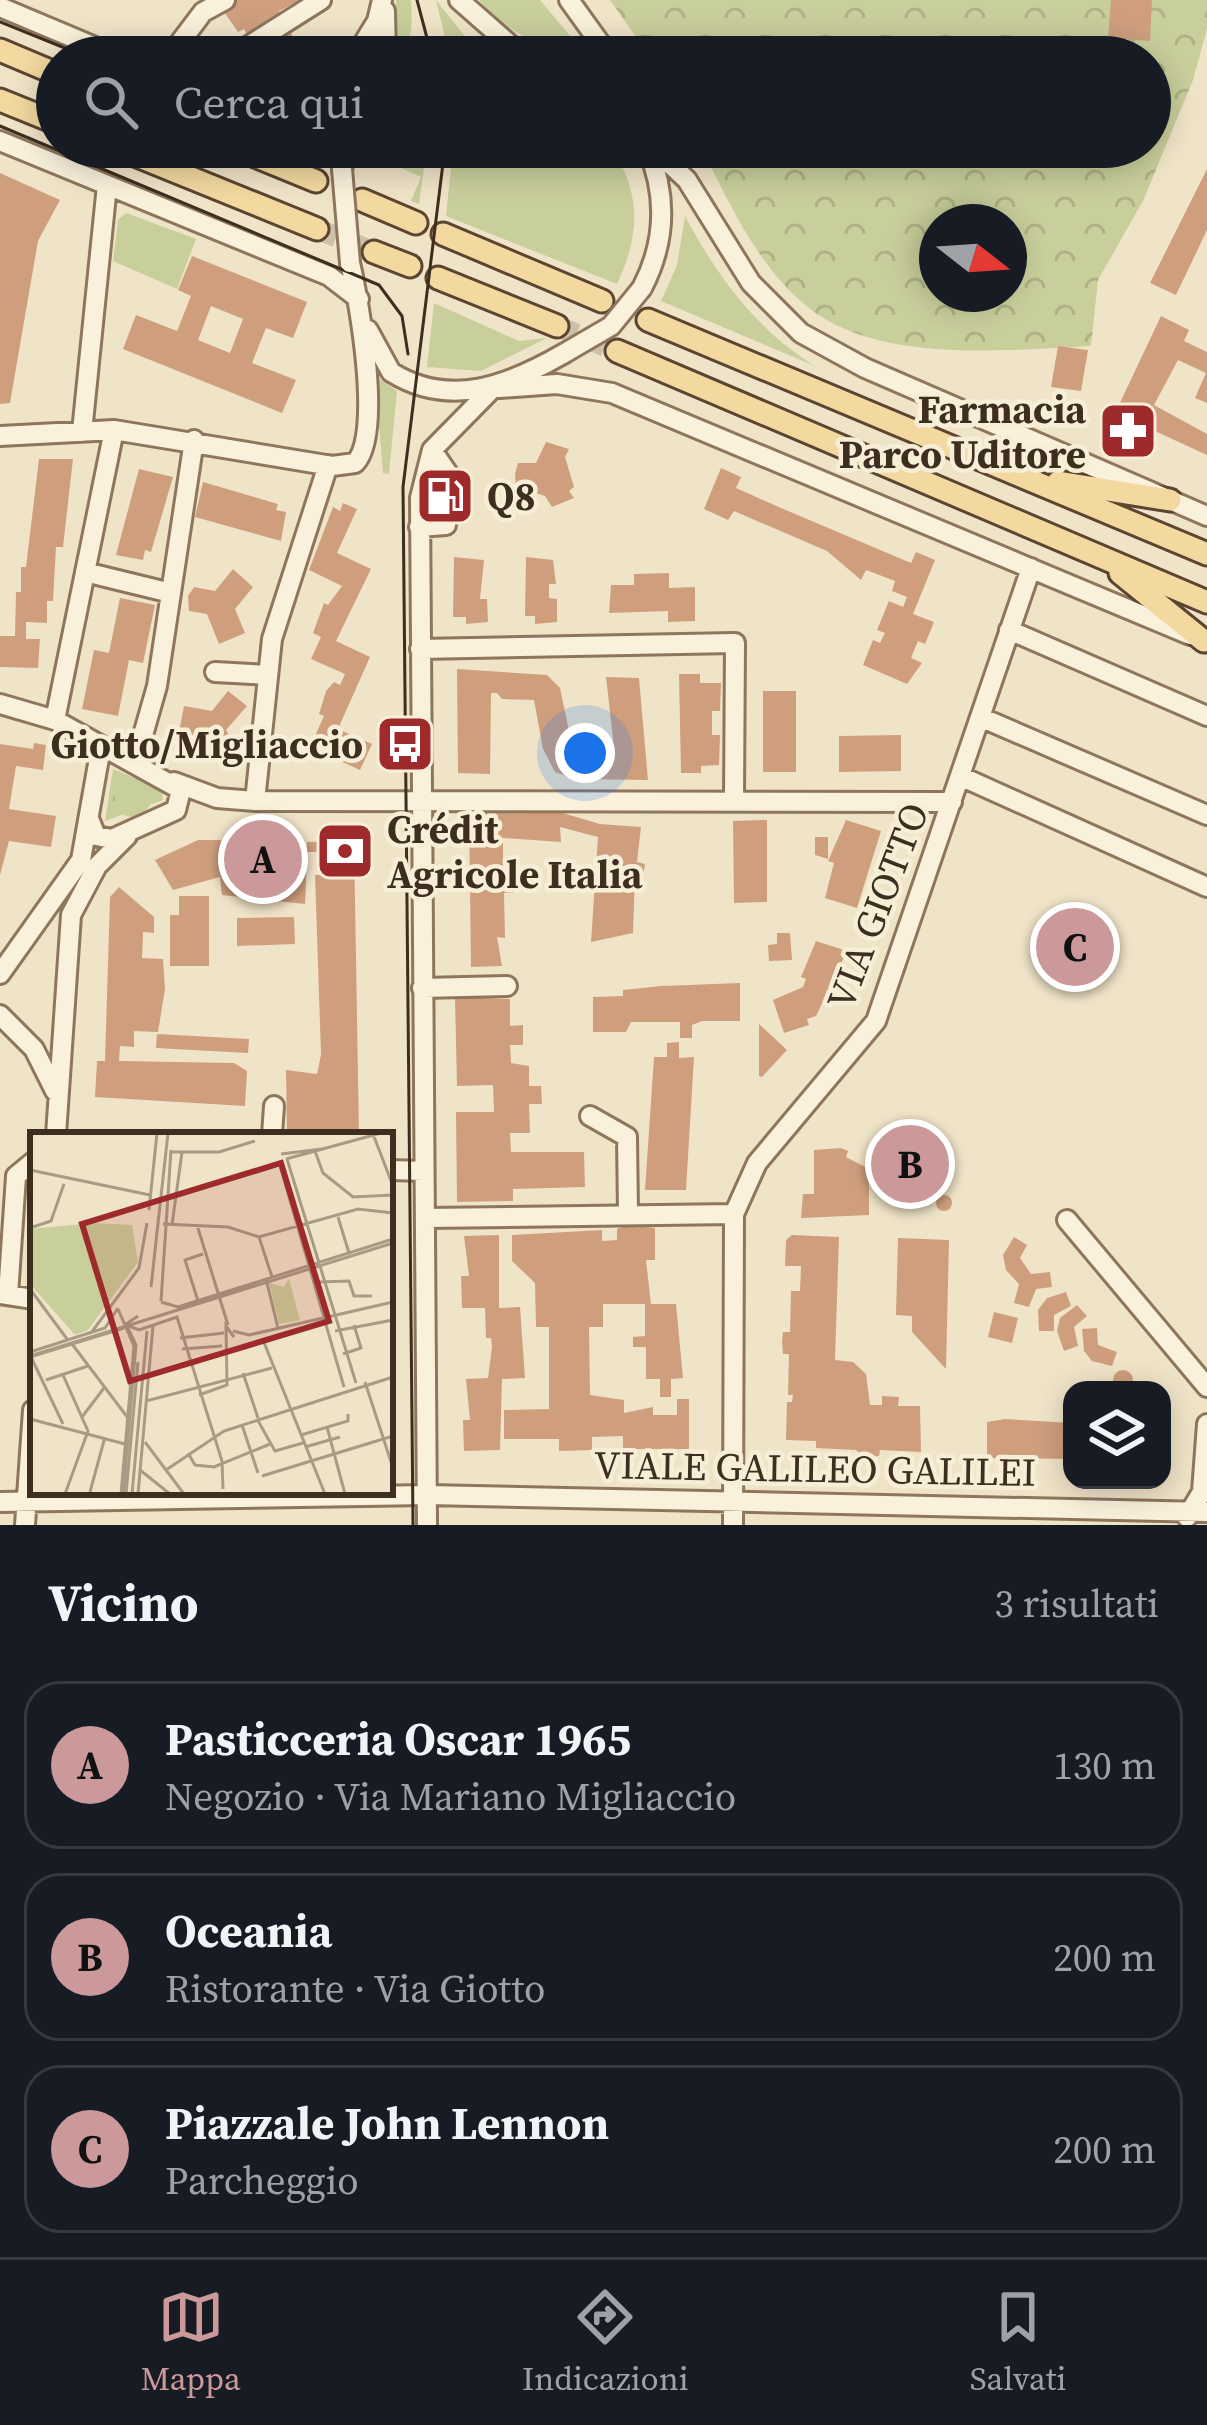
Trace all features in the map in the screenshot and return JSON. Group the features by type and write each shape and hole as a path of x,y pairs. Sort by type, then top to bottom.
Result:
{"main road":[{"path":"0,50 36,65"},
{"path":"0,100 36,115"},
{"path":"167,168 317,229"},
{"path":"284,168 316,181"},
{"path":"362,200 416,223"},
{"path":"443,235 602,301"},
{"path":"374,252 410,266"},
{"path":"438,278 557,326"},
{"path":"648,320 1207,554"},
{"path":"616,351 1207,602"},
{"path":"1020,475 1170,500"},
{"path":"1101,557 1206,642"}],"street":[{"path":"185,36 203,12 225,0"},
{"path":"264,36 321,0"},
{"path":"368,36 384,0"},
{"path":"384,0 385,36"},
{"path":"459,0 500,36"},
{"path":"569,0 595,36"},
{"path":"0,8 67,36"},
{"path":"0,141 36,156"},
{"path":"0,436 114,430 335,466 362,457 368,441 360,307 329,276 66,168"},
{"path":"343,168 350,263 360,307 375,349 397,376 447,388 557,384 612,393 1206,642"},
{"path":"427,1525 419,498 432,450 496,389 611,326 642,288 662,228 655,168"},
{"path":"673,168 687,180 751,284 802,333 865,368 1207,516"},
{"path":"82,432 107,185"},
{"path":"55,720 114,430"},
{"path":"135,764 157,686 194,440"},
{"path":"419,527 446,525 449,475 432,450"},
{"path":"255,801 272,639 335,466"},
{"name":"VIA GIOTTO","path":"734,1525 734,1214 757,1163 876,1022 1031,568"},
{"path":"85,572 171,593"},
{"path":"1009,630 1207,716"},
{"path":"420,649 735,643 734,798"},
{"path":"214,672 268,675"},
{"path":"0,704 55,720 135,764 217,798 952,802"},
{"path":"980,717 1207,815"},
{"path":"56,1132 68,932 101,747"},
{"path":"960,776 1207,887"},
{"path":"171,813 182,796 174,782"},
{"path":"90,821 101,839 217,798"},
{"path":"0,974 80,879 130,832"},
{"path":"422,988 507,986"},
{"path":"6,1023 38,1042 50,1040 64,1003"},
{"path":"6,1023 43,1062 58,1102"},
{"path":"272,1132 274,1106"},
{"path":"590,1116 627,1137 628,1214"},
{"path":"4,1295 16,1176 30,1164"},
{"path":"393,1170 424,1171"},
{"path":"424,1218 734,1214"},
{"path":"1067,1220 1207,1388"},
{"path":"1197,1509 1207,1424"},
{"path":"25,1525 30,1448"},
{"name":"VIALE GALILEO GALILEI","path":"0,1502 427,1495 1197,1509"}],"green space":[{"path":"396,0 411,0 409,36 397,36"},
{"path":"436,0 465,36 445,36"},
{"path":"479,0 540,0 570,36 524,36"},
{"path":"610,0 1207,0 1207,29 1171,133 1171,36 635,36"},
{"path":"401,168 424,168 419,204 411,201 421,177"},
{"path":"451,168 623,168 634,215 630,249 617,284 446,216"},
{"path":"712,168 1157,168 1098,280 1091,346 950,350 914,347 846,330 797,298 749,238"},
{"path":"126,213 196,239 177,289 113,261 118,220"},
{"path":"685,216 756,319 815,366 661,301 677,265"},
{"path":"434,303 519,341 547,338 481,371 427,367"},
{"path":"375,376 397,391 389,474 383,473"},
{"path":"113,769 161,789 163,800 105,821"},
{"path":"132,779 146,784 151,798 146,812 132,817 118,812 113,798 118,784"}],"building":[{"path":"231,0 300,0 279,11 293,36 238,32 220,6"},
{"path":"1111,0 1152,0 1150,36 1108,36"},
{"path":"1207,169 1207,230 1176,295 1150,283"},
{"path":"0,173 60,200 38,241 10,403 0,404"},
{"path":"192,256 307,302 293,338 266,328 252,363 296,380 282,413 123,349 136,315 177,331 191,296 178,290","holes":["211,306 243,319 230,353 198,340"]},
{"path":"1161,316 1189,330 1184,341 1207,352 1207,403 1195,398 1206,373 1178,360 1154,405 1207,434 1207,455 1144,426 1136,441 1108,428"},
{"path":"1058,346 1088,350 1081,391 1051,387"},
{"path":"546,442 569,449 565,457 574,487 569,491 574,498 552,507 545,496 516,487 518,463 536,463"},
{"path":"39,459 73,459 63,547 56,547 53,601 47,601 47,623 26,622 26,639 40,639 38,668 0,667 0,636 15,636 16,592 21,592 21,567 26,567"},
{"path":"721,468 741,477 736,488 781,508 911,563 916,552 935,560 913,614 934,622 925,644 918,641 911,658 922,663 907,684 863,665 873,640 880,643 885,633 877,630 889,601 903,607 907,597 892,591 895,581 866,570 861,580 827,551 734,511 728,520 704,509"},
{"path":"139,469 173,477 151,552 145,550 143,560 116,555"},
{"path":"203,482 278,504 276,510 286,512 281,541 195,517"},
{"path":"343,503 357,509 337,553 371,569 336,641 370,657 338,729 372,744 360,770 310,747 324,716 319,714 326,691 334,682 340,685 345,674 311,659 321,637 313,633 324,603 328,605 342,586 309,570 333,507 340,511"},
{"path":"454,557 484,560 480,599 487,599 488,622 466,624 466,617 453,617"},
{"path":"526,557 553,560 556,584 549,584 549,598 557,599 557,622 535,624 535,616 525,616"},
{"path":"233,569 253,587 235,609 245,633 219,644 207,614 189,611 188,596 194,587 215,591"},
{"path":"669,573 669,588 695,587 695,621 668,622 668,611 609,613 611,585 634,585 634,574"},
{"path":"120,598 155,605 143,663 129,660 118,716 82,709 94,650 109,653"},
{"path":"457,669 547,675 560,688 573,750 604,752 607,757 615,757 606,677 639,678 648,780 575,779 555,772 543,749 534,700 502,699 497,693 491,693 490,774 458,773"},
{"path":"679,674 700,674 700,683 721,683 720,711 712,711 712,735 720,735 719,765 701,766 701,773 681,773"},
{"path":"228,691 247,706 226,730 240,752 216,761 207,737 179,733 184,706 212,711"},
{"path":"763,691 796,691 796,772 763,772"},
{"path":"901,735 901,771 839,772 839,736"},
{"path":"34,743 46,745 43,770 16,766 9,809 56,816 51,847 9,841 0,875 0,744 33,749"},
{"path":"549,809 600,824 641,827 637,862 645,864 643,877 635,876 633,933 591,942 598,837 560,827 561,842 503,838 503,871 513,870 514,893 504,893 505,938 497,937 502,966 471,967 469,810"},
{"path":"767,820 767,902 734,903 733,821"},
{"path":"846,820 881,831 857,908 825,898 834,863 828,861"},
{"path":"815,837 828,837 828,859 815,855"},
{"path":"198,840 221,840 221,857 307,857 305,904 222,895 220,877 173,890 155,860"},
{"path":"354,841 359,1132 287,1132 286,1070 317,1074 321,1055 315,875 322,875 321,852 307,852 307,842"},
{"path":"119,887 154,917 154,933 143,932 142,958 163,959 165,989 158,1032 134,1031 134,1047 120,1046 119,1061 234,1063 247,1071 245,1106 95,1097 97,1061 105,1061 110,897"},
{"path":"179,896 209,896 209,966 170,966 170,915 179,915"},
{"path":"294,917 295,944 237,946 237,918"},
{"path":"777,933 790,933 792,960 769,961 768,945 777,944"},
{"path":"816,941 847,951 816,1016 807,1019 809,1025 784,1033 773,1000 803,987 806,979 801,977"},
{"path":"740,983 740,1021 702,1021 692,1025 692,1038 680,1038 680,1022 631,1022 626,1032 593,1032 593,997 623,996 623,990 661,986"},
{"path":"455,997 510,999 510,1026 523,1025 523,1045 510,1045 511,1063 529,1066 529,1086 541,1086 542,1104 529,1104 530,1133 510,1133 511,1152 584,1152 585,1187 513,1189 513,1201 457,1202 456,1112 494,1112 493,1085 457,1086"},
{"path":"759,1024 787,1050 762,1077 759,1076"},
{"path":"157,1034 249,1039 248,1053 156,1048"},
{"path":"679,1042 679,1058 694,1057 686,1190 645,1190 654,1057 667,1057 667,1043"},
{"path":"926,1139 941,1164 930,1176 912,1148"},
{"path":"814,1150 848,1151 846,1157 869,1169 869,1215 801,1218 803,1194 814,1194"},
{"path":"944,1195 952,1203 944,1211 936,1203"},
{"path":"630,1224 655,1228 655,1260 646,1260 651,1304 676,1304 683,1378 671,1379 671,1397 660,1397 660,1379 646,1379 646,1347 633,1347 633,1337 645,1336 645,1304 603,1304 603,1327 589,1327 590,1395 624,1400 624,1413 653,1407 653,1415 677,1415 677,1399 689,1399 689,1449 623,1449 623,1436 592,1437 592,1450 559,1451 559,1439 504,1439 504,1410 549,1409 549,1327 536,1327 535,1283 512,1261 512,1235 602,1230 602,1241 617,1240 617,1229"},
{"path":"499,1235 499,1308 520,1307 525,1378 502,1379 500,1450 464,1451 463,1420 470,1420 466,1379 488,1378 492,1347 491,1338 486,1338 485,1308 462,1308 461,1276 469,1276 464,1236"},
{"path":"792,1235 839,1237 835,1360 853,1362 866,1374 870,1405 882,1405 882,1396 899,1397 898,1406 920,1406 921,1452 880,1450 879,1456 864,1457 856,1450 816,1448 816,1441 786,1440 787,1402 792,1402 793,1395 788,1395 789,1354 783,1354 782,1341 783,1332 790,1332 791,1291 800,1291 801,1266 785,1266 786,1240"},
{"path":"1014,1237 1027,1245 1020,1258 1031,1274 1050,1272 1052,1287 1036,1289 1029,1307 1014,1303 1019,1284 1006,1270 1003,1255"},
{"path":"898,1238 949,1240 946,1369 912,1332 912,1316 896,1315"},
{"path":"1066,1292 1071,1306 1054,1315 1054,1331 1039,1331 1038,1310 1047,1298"},
{"path":"1077,1305 1087,1316 1074,1327 1078,1346 1064,1351 1057,1331 1060,1318"},
{"path":"994,1312 1018,1318 1012,1343 988,1337"},
{"path":"1097,1328 1098,1345 1117,1352 1112,1366 1092,1361 1084,1351 1082,1329"},
{"path":"1116,1373 1130,1373 1133,1381 1113,1381"},
{"path":"987,1422 1063,1422 1063,1459 987,1458"}],"tunnel":[{"path":"317,229 374,252"},
{"path":"557,326 617,351"}],"tram line":[{"path":"417,0 426,36"},
{"path":"0,22 36,36"},
{"path":"0,126 36,141"},
{"path":"100,168 379,285 402,316 408,354"},
{"path":"413,1525 403,487 442,168"}],"place":[{"name":"Farmacia Parco Uditore","path":"1128,431"},
{"name":"Q8","path":"445,496"},
{"name":"Giotto/Migliaccio","path":"405,744"},
{"name":"Crédit Agricole Italia","path":"345,851"},
{"name":"Pasticceria Oscar 1965","path":"263,859"},
{"name":"Piazzale John Lennon","path":"1075,947"},
{"name":"Oceania","path":"910,1164"}]}
